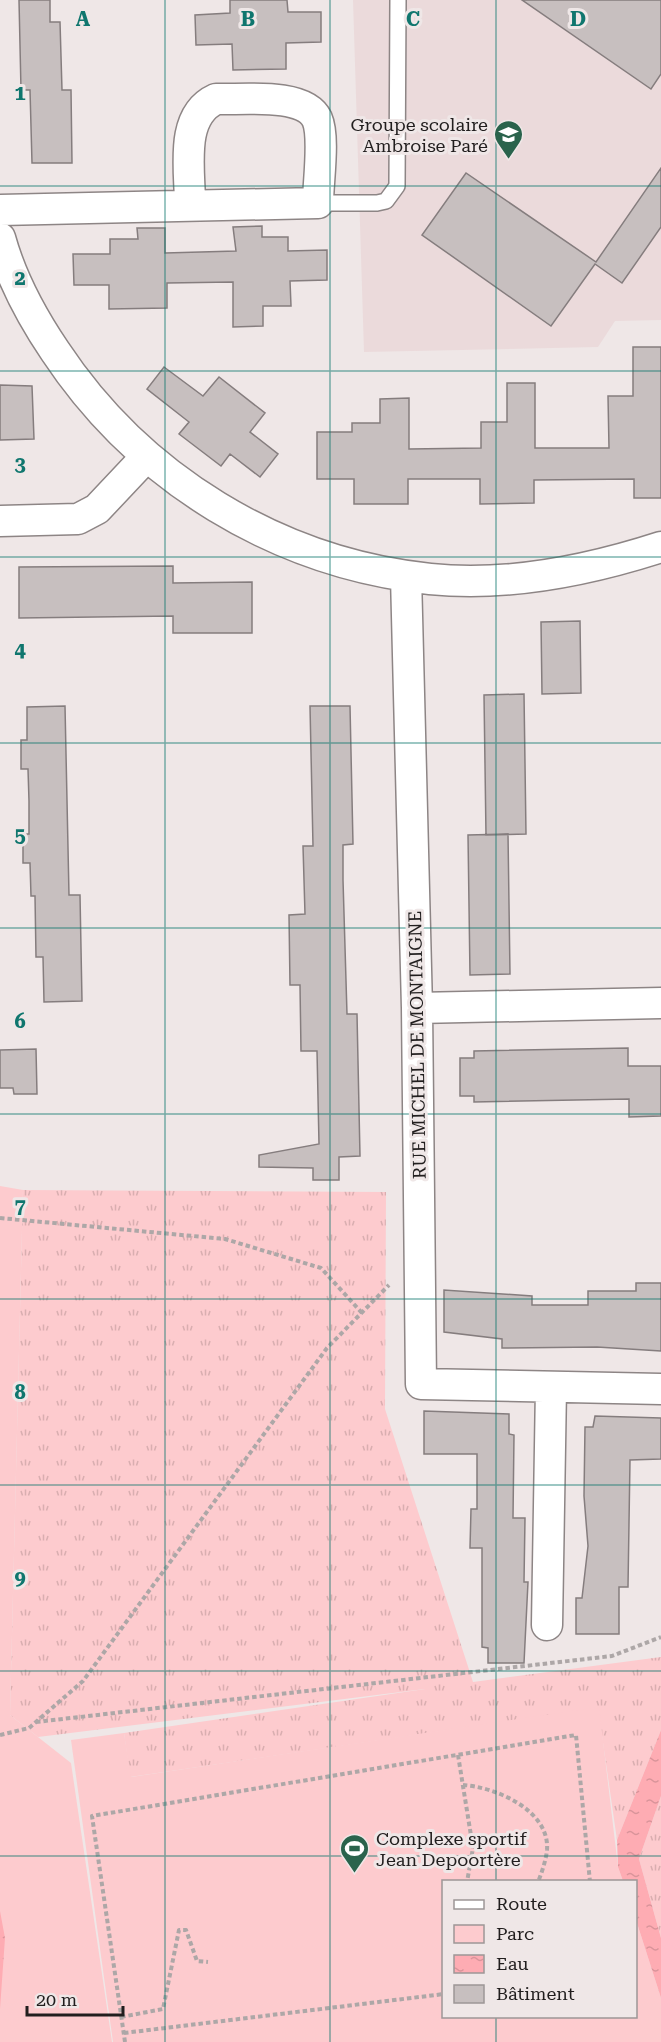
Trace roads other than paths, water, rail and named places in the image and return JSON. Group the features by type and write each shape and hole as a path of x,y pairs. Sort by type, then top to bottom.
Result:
{"street":[{"path":"0,210 190,204 318,203 319,133 316,119 306,107 291,100 216,99 206,104 196,115 190,131 190,204"},
{"path":"1,243 33,316 76,383 146,458 225,513 280,539 344,562 406,576 472,581 536,577 581,569 661,547"},
{"path":"0,521 78,519 98,508 146,458"},
{"name":"RUE MICHEL DE MONTAIGNE","path":"406,576 417,1008 421,1384 661,1389"},
{"path":"417,1008 661,1003"},
{"path":"547,1625 550,1387"}],"lane":[{"path":"318,203 377,203 386,201 397,186 398,0"}],"water":[{"path":"661,1730 661,1796 639,1859 661,1938 661,1998 637,1923 637,1880 623,1880 618,1867 617,1840"},
{"path":"0,1911 5,1938 0,2009"}],"place":[{"name":"Groupe scolaire Ambroise Paré","path":"509,160"},
{"name":"Complexe sportif Jean Depoortère","path":"355,1874"}]}
